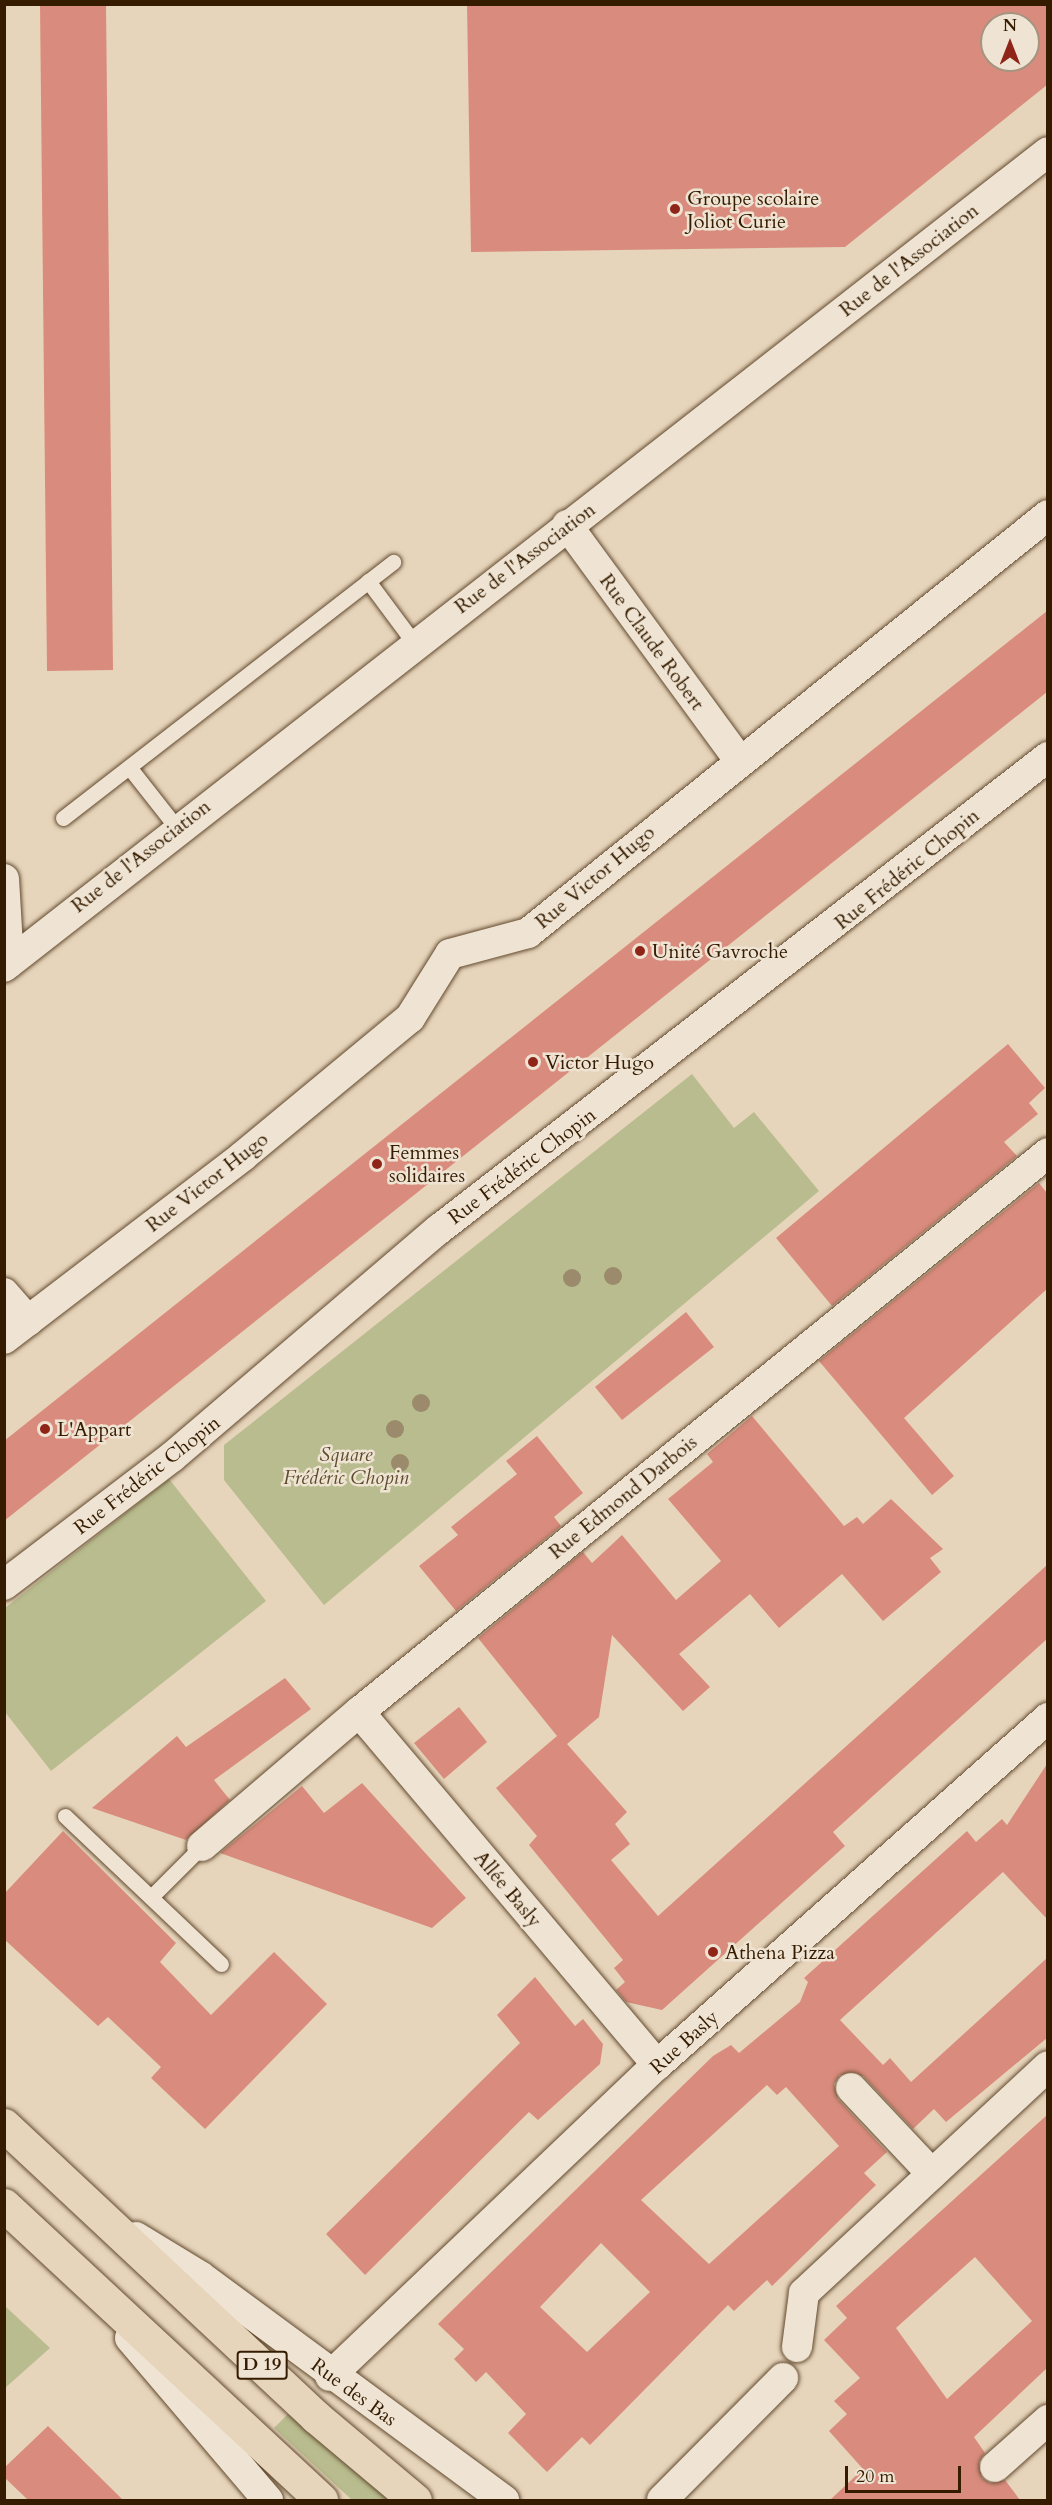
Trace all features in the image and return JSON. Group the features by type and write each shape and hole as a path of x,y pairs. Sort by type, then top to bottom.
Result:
{"main road":[{"name":"Rue des Bas","path":"4,2125 114,2223 316,2417 415,2500"},
{"path":"4,2205 321,2500"}],"street":[{"name":"Rue de l'Association","path":"7,965 177,828 1047,152"},
{"name":"Rue Victor Hugo","path":"4,1339 410,1018 450,954 528,933 738,759 1047,514"},
{"name":"Rue Claude Robert","path":"567,525 738,759"},
{"name":"Rue Frédéric Chopin","path":"4,1586 172,1457 438,1230 1047,757"},
{"path":"4,879 7,965"},
{"name":"Rue Edmond Darbois","path":"202,1846 359,1712 1047,1153"},
{"path":"4,1293 28,1321"},
{"name":"Allée Basly","path":"359,1712 657,2065"},
{"name":"Rue Basly","path":"330,2376 657,2065 1047,1718"},
{"path":"797,2347 804,2293 1047,2066"},
{"path":"851,2088 932,2174"},
{"name":"Rue des Bas","path":"114,2223 200,2276 330,2376 504,2500"},
{"path":"82,2280 268,2500"},
{"path":"662,2500 783,2378"},
{"path":"996,2467 1047,2420"}],"lane":[{"path":"63,818 393,562"},
{"path":"368,581 414,643"},
{"path":"129,767 177,828"},
{"path":"65,1816 221,1964"},
{"path":"151,1897 202,1846"}],"green space":[{"name":"Square Frédéric Chopin","path":"692,1074 734,1128 754,1112 819,1191 324,1605 224,1480 224,1445"},
{"path":"169,1479 266,1601 51,1771 5,1712 5,1608"},
{"path":"5,2306 50,2348 4,2388"},
{"path":"290,2412 389,2500 352,2500 274,2428"}],"building":[{"path":"40,4 106,4 113,670 47,671"},
{"name":"Groupe scolaire Joliot Curie","path":"467,4 1047,4 1047,85 845,247 471,252"},
{"name":"Victor Hugo","path":"1047,611 1047,692 4,1521 4,1441"},
{"path":"1008,1044 1045,1088 1029,1103 1038,1114 1004,1142 1017,1156 832,1306 776,1238"},
{"path":"1039,1183 1047,1193 1047,1289 904,1418 954,1476 932,1495 819,1361"},
{"path":"686,1312 714,1347 622,1420 595,1387"},
{"path":"752,1416 844,1526 857,1517 863,1524 891,1499 943,1549 930,1558 941,1572 883,1621 842,1574 779,1628 750,1594 679,1654 710,1687 683,1711 612,1635 599,1717 567,1744 627,1812 615,1824 630,1844 611,1860 658,1916 1047,1565 1047,1639 833,1832 845,1846 662,2010 626,2002 616,1990 625,1982 614,1968 623,1960 529,1845 537,1836 496,1788 557,1736 478,1638 583,1552 592,1563 622,1535 676,1600 721,1561 668,1499 713,1462 707,1454"},
{"path":"537,1436 583,1493 554,1517 561,1526 456,1611 419,1566 458,1535 451,1527 517,1474 506,1461"},
{"path":"285,1678 311,1709 214,1780 230,1800 186,1840 92,1808 177,1736 186,1747"},
{"path":"459,1707 487,1742 444,1779 414,1743"},
{"path":"1047,1764 1047,1919 1003,1872 840,2020 883,2065 890,2058 911,2082 1047,1958 1047,2038 946,2122 934,2109 913,2129 863,2076 840,2075 834,2084 838,2099 887,2152 864,2173 876,2185 772,2286 767,2280 734,2311 728,2305 590,2445 582,2437 547,2472 508,2433 526,2414 486,2372 476,2382 454,2359 464,2349 438,2324 713,2056 731,2045 739,2053 800,2002 808,1982 804,1978 967,1831 976,1842 1002,1819 1007,1825","holes":["767,2085 777,2095 786,2087 839,2146 709,2264 641,2200","601,2243 650,2292 587,2352 540,2307"]},
{"path":"362,1783 466,1898 432,1928 220,1853 302,1786 324,1813"},
{"path":"63,1831 176,1943 160,1962 211,2015 274,1952 327,2004 205,2129 151,2078 161,2067 108,2017 98,2026 4,1939 4,1894"},
{"path":"535,1977 575,2026 583,2019 603,2044 600,2064 538,2120 529,2112 365,2275 326,2234 520,2043 497,2015"},
{"path":"1047,2115 1047,2368 974,2437 985,2453 979,2462 982,2478 990,2483 1005,2480 1020,2500 830,2500 863,2469 829,2431 847,2414 834,2401 860,2378 824,2340 847,2318 836,2306","holes":["975,2257 1032,2321 947,2399 896,2328"]},
{"path":"48,2426 123,2500 28,2500 4,2477 4,2468"}],"place":[{"name":"Groupe scolaire Joliot Curie","path":"675,209"},
{"name":"Unité Gavroche","path":"640,951"},
{"name":"Victor Hugo","path":"533,1062"},
{"name":"Femmes solidaires","path":"377,1164"},
{"name":"L'Appart","path":"45,1429"},
{"name":"Athena Pizza","path":"713,1952"}]}
